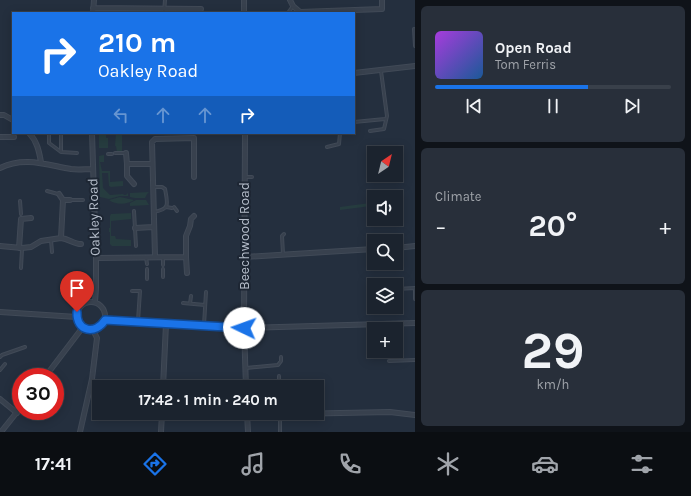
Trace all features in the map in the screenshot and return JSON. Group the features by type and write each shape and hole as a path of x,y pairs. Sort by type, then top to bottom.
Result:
{"street":[{"path":"94,0 93,11 164,11 201,9"},
{"path":"244,0 244,12"},
{"path":"290,0 293,6 300,12 382,9 382,0"},
{"path":"355,73 415,66"},
{"path":"0,115 4,115 12,119"},
{"path":"29,134 34,138 41,162"},
{"name":"Oakley Road","path":"92,134 96,258 95,302"},
{"name":"Beechwood Road","path":"245,134 244,328 246,380"},
{"path":"0,137 14,137"},
{"path":"155,257 153,227 152,142 155,139 173,137 194,138 194,177"},
{"path":"126,153 127,176 134,184"},
{"path":"0,168 14,163 41,162 71,169 93,169"},
{"path":"127,164 152,164"},
{"path":"59,194 63,200 61,238"},
{"path":"63,200 70,200"},
{"path":"20,248 21,214"},
{"path":"187,273 186,236 191,219 194,216"},
{"path":"21,219 31,218"},
{"path":"135,228 153,227"},
{"path":"0,246 20,248 31,247 41,241 61,238 69,239 75,244 81,244"},
{"path":"403,247 415,246"},
{"path":"244,257 367,249"},
{"path":"96,258 186,257"},
{"path":"86,302 95,302 102,307 105,320 101,326 93,330 83,328 77,317 77,312 82,305 86,302"},
{"path":"0,312 77,317"},
{"path":"105,320 244,328 415,323"},
{"path":"163,380 166,324"},
{"path":"52,368 83,328"},
{"path":"80,432 92,379 97,338 93,330"},
{"path":"0,399 12,409"},
{"path":"324,413 390,412 415,415"},
{"path":"1,432 12,419"},
{"path":"161,432 162,420"},
{"path":"247,420 248,432"}],"lane":[{"path":"164,11 165,0"},
{"path":"289,12 293,6"},
{"path":"414,29 415,46"},
{"path":"370,131 384,129 385,119 387,116 381,69"},
{"path":"355,122 385,119"},
{"path":"49,134 49,143 61,152 77,153"},
{"path":"61,134 61,152"},
{"path":"327,147 339,144 340,134"},
{"path":"173,137 173,144"},
{"path":"115,153 126,153"},
{"path":"244,177 252,177"},
{"path":"153,187 162,187 165,189 166,207"},
{"path":"47,191 56,192 59,194"},
{"path":"70,200 83,200"},
{"path":"20,201 21,214"},
{"path":"153,212 164,210 166,207 173,207 178,211"},
{"path":"134,211 136,246"},
{"path":"283,255 282,236 284,234"},
{"path":"51,239 52,252"},
{"path":"20,248 21,268"},
{"path":"162,257 163,265"},
{"path":"146,258 147,264"},
{"path":"147,269 147,279"},
{"path":"163,269 163,277"},
{"path":"403,289 414,288 415,299"},
{"path":"132,291 140,291 138,322"},
{"path":"204,326 206,292"},
{"path":"190,304 191,296"},
{"path":"183,304 205,305"},
{"path":"0,357 25,347"},
{"path":"246,368 278,365 281,361 281,357"},
{"path":"389,361 415,360"},
{"path":"0,370 5,364"},
{"path":"280,420 280,432"}],"green space":[{"path":"116,134 122,134 122,151 117,152 115,146"},
{"path":"99,135 106,135 106,138 108,138 108,148 99,148"},
{"path":"104,155 104,162 100,162 102,171 110,171 110,182 123,181 123,186 109,186 108,173 102,173 103,188 110,195 126,195 128,193 128,196 120,196 109,199 100,197 99,156"},
{"path":"149,192 145,198 130,197 130,193"},
{"path":"120,197 134,200 121,204 109,200"},
{"path":"136,200 146,200 149,205 130,206 130,203"},
{"path":"367,203 367,207 340,210 340,207"},
{"path":"131,213 131,219 111,221 111,236 115,236 116,239 131,240 131,246 112,246 110,244 109,232 111,214"}],"route":[{"path":"77,312 80,325 83,328 90,330 101,326 105,320 244,328"}]}
